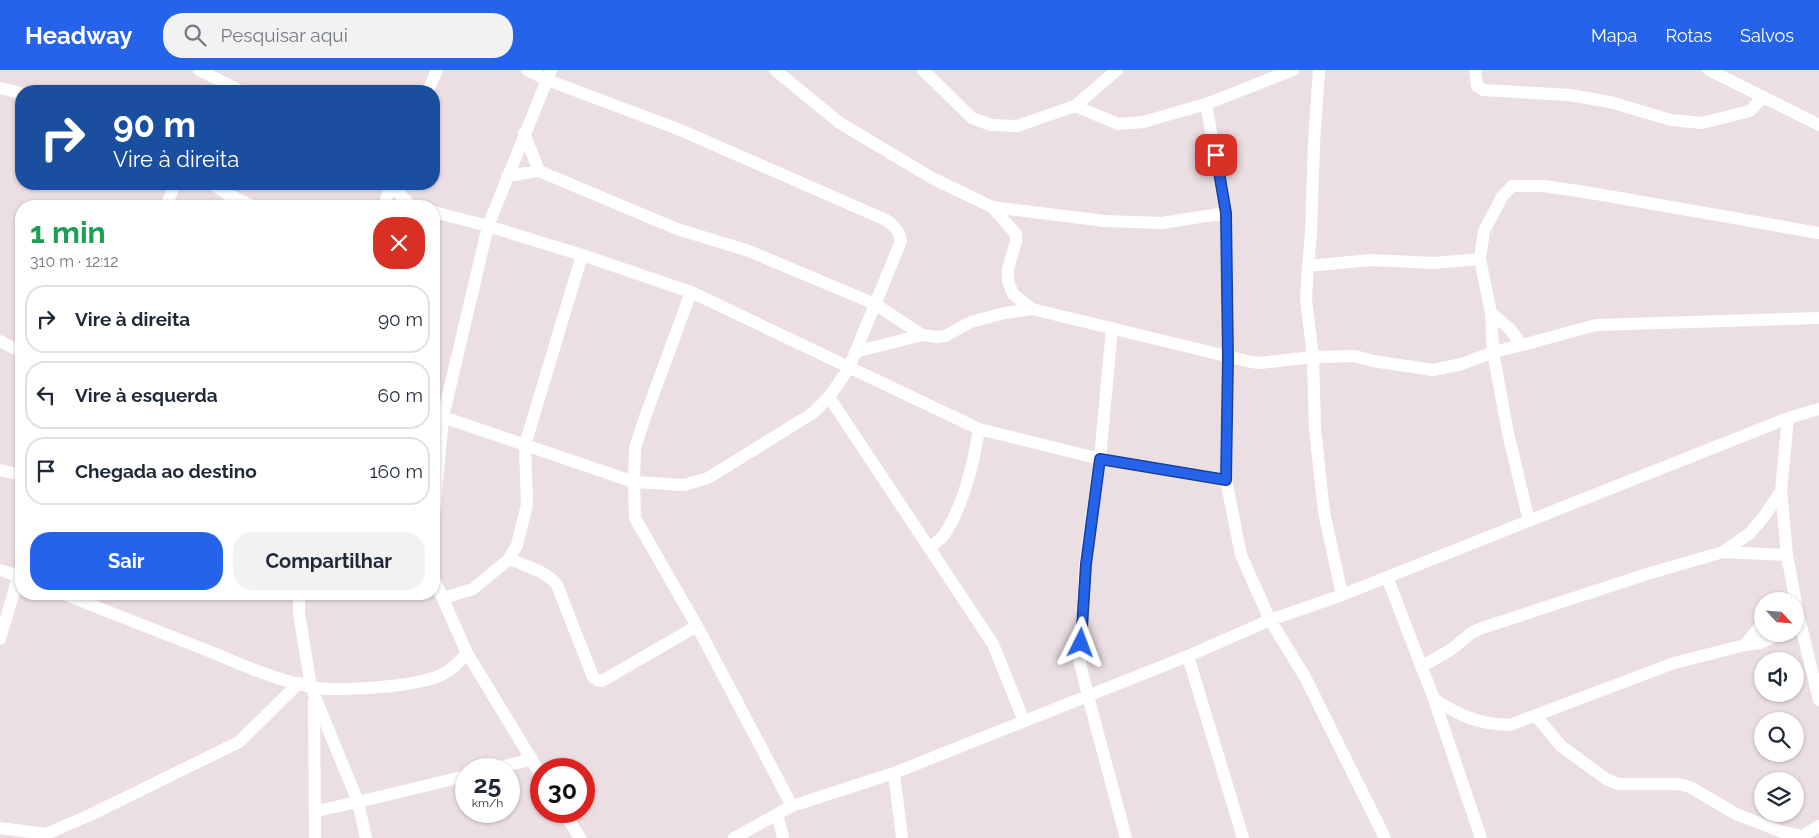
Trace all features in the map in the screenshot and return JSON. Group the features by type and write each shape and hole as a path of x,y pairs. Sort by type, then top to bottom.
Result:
{"street":[{"path":"198,70 214,85"},
{"path":"443,417 634,482 684,485 708,478 813,413 829,397 849,368 901,241 899,232 886,220 549,75 527,70"},
{"path":"775,70 840,122 932,178 992,207 1105,221 1162,223 1226,213"},
{"path":"923,70 972,118 991,125 1018,126 1074,106 1117,70"},
{"path":"1074,106 1118,124 1159,118 1206,104 1293,70"},
{"path":"1319,70 1306,299 1313,357 1315,429 1324,512 1342,595"},
{"path":"1475,70 1477,86 1483,90 1569,95 1610,102 1671,120 1702,123 1750,111 1762,97"},
{"path":"1709,70 1819,125"},
{"path":"431,85 437,71"},
{"path":"440,450 443,417 488,226 549,75"},
{"path":"0,88 15,92"},
{"path":"1206,104 1226,213 1228,358 1226,480 1241,555 1270,620 1304,677 1386,838"},
{"path":"524,133 539,171"},
{"path":"507,176 539,171 677,228 749,251 875,304 922,334 936,337 945,336 971,322 1004,313 1032,309 1228,358 1260,363 1313,357 1355,356 1374,361 1432,370 1462,364 1493,352 1522,346 1596,324 1819,318"},
{"path":"1529,521 1508,433 1493,352 1491,313 1480,260 1484,230 1502,197 1512,186 1544,186 1591,193 1819,233"},
{"path":"221,190 240,200"},
{"path":"396,190 405,200"},
{"path":"992,207 1016,234 1016,241 1008,270 1008,281 1014,294 1032,309"},
{"path":"440,214 488,226 582,255 691,292 979,429 1100,459 1226,480"},
{"path":"443,598 472,588 509,559 517,545 527,505 525,445 582,255"},
{"path":"1308,266 1371,260 1434,263 1480,260"},
{"path":"691,292 635,448 636,522 697,626 792,806"},
{"path":"1491,313 1509,328 1522,346"},
{"path":"1112,328 1100,459 1086,564 1080,662 1126,838"},
{"path":"856,352 922,334"},
{"path":"0,342 15,349"},
{"path":"829,397 994,644 1024,721"},
{"path":"734,838 792,806 894,773 1188,656 1270,620 1342,595 1788,418 1819,409"},
{"path":"1788,418 1781,491 1792,592"},
{"path":"930,548 943,537 954,517 975,457 979,429"},
{"path":"0,470 15,474"},
{"path":"1723,552 1750,533 1781,491"},
{"path":"1421,667 1452,649 1471,633 1482,628 1647,574 1723,552 1787,555"},
{"path":"509,559 546,575 558,585 593,676 597,680 602,681 697,626"},
{"path":"0,570 15,572"},
{"path":"1387,577 1434,699 1481,838"},
{"path":"0,639 15,592"},
{"path":"440,592 467,653 531,758"},
{"path":"79,600 238,663 308,688 353,690 424,681 441,676 454,668 467,653"},
{"path":"298,600 308,688 316,811 315,838"},
{"path":"1745,645 1754,634"},
{"path":"1434,699 1455,713 1468,718 1482,722 1510,725 1674,663 1762,642"},
{"path":"1803,642 1819,700"},
{"path":"1188,656 1243,838"},
{"path":"308,688 358,802 366,838"},
{"path":"0,828 46,834 99,810 239,742 308,688"},
{"path":"1536,716 1561,746 1606,779 1618,784 1678,784 1690,787 1736,814 1782,832 1801,837 1819,826"},
{"path":"894,773 902,838"},
{"path":"316,811 455,779"},
{"path":"777,814 783,838"},
{"path":"571,823 580,838"}],"route":[{"path":"1081,643 1086,564 1100,459 1226,480 1228,358 1226,213 1216,155"}]}
